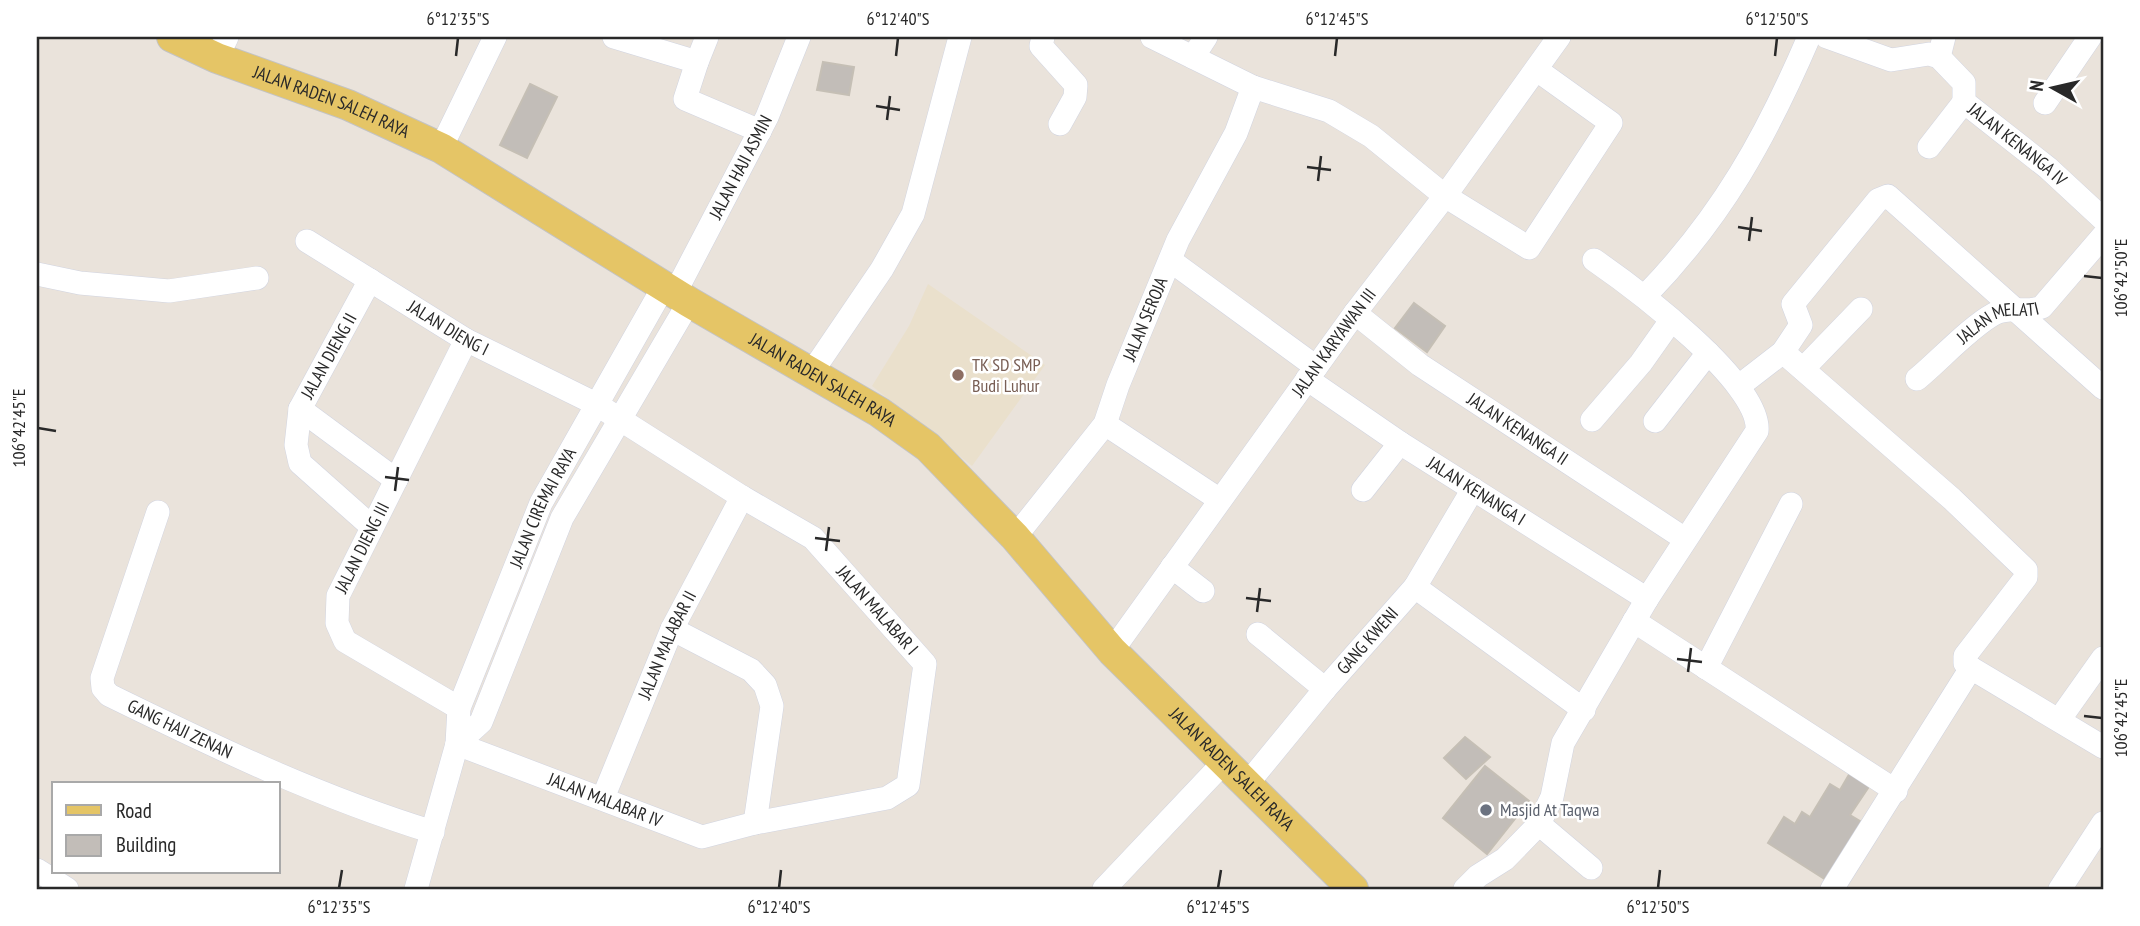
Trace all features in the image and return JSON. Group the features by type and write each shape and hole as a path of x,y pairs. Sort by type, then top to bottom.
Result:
{"main road":[{"name":"JALAN RADEN SALEH RAYA","path":"172,37 222,47 441,148 676,293 879,412 928,447 1015,537 1112,651 1353,889"}],"street":[{"path":"441,148 495,37"},
{"path":"614,37 697,62"},
{"path":"707,37 685,99 760,131"},
{"name":"JALAN HAJI ASMIN","path":"676,293 760,131 799,37"},
{"path":"812,372 882,269 913,214 960,37"},
{"path":"1043,37 1041,46 1076,85 1075,97 1060,124"},
{"path":"1152,37 1253,87 1329,111 1371,136 1445,196 1529,248 1611,123 1537,70"},
{"path":"1193,57 1206,37"},
{"name":"JALAN KARYAWAN III","path":"1112,651 1311,373 1445,196 1559,37"},
{"path":"1645,296 1679,261 1733,189 1774,118 1809,37"},
{"name":"JALAN KENANGA IV","path":"1827,37 1854,41 1895,60 1913,54 1929,54 1942,47 1964,83 1964,102 2048,168 2103,219"},
{"path":"2045,103 2090,37"},
{"name":"JALAN SEROJA","path":"1015,537 1105,424 1127,362 1171,261 1236,133 1253,87"},
{"path":"1929,147 1964,102"},
{"path":"1739,386 1783,352 1801,325 1794,304 1883,197 1888,196 2103,388"},
{"name":"JALAN MELATI","path":"1917,379 1994,314 2012,308 2031,312 2042,307 2103,236"},
{"name":"JALAN DIENG I","path":"307,241 466,340 596,404"},
{"path":"1465,889 1478,876 1504,859 1539,824 1552,797 1563,743 1647,599 1757,431 1758,421 1739,386 1708,353 1670,322 1645,296 1594,260"},
{"name":"JALAN KENANGA I","path":"1171,261 1400,443 1647,599"},
{"path":"37,274 80,283 169,291 257,278"},
{"name":"JALAN DIENG II","path":"370,280 300,409 296,445 300,463 372,527"},
{"name":"JALAN CIREMAI RAYA","path":"416,889 457,744 459,708 541,503 596,404 676,293"},
{"name":"JALAN CIREMAI RAYA","path":"457,744 481,722 562,518 620,420 676,293"},
{"path":"1803,369 1861,309"},
{"name":"JALAN KENANGA II","path":"1355,313 1420,365 1685,539"},
{"path":"1592,419 1641,363 1670,322"},
{"name":"JALAN DIENG III","path":"459,708 345,641 337,623 338,596 466,340"},
{"path":"1783,352 1952,499 2026,570 2026,578 1965,656 1965,663 2103,747"},
{"path":"1655,421 1708,353"},
{"name":"JALAN MALABAR I","path":"596,404 742,497 813,538 925,664 908,785 887,798 755,823"},
{"path":"300,409 396,480"},
{"path":"1105,424 1220,500"},
{"path":"1363,490 1400,443"},
{"name":"GANG KWENI","path":"1248,783 1325,689 1415,587 1473,489"},
{"name":"JALAN MALABAR II","path":"603,798 672,629 742,497"},
{"path":"1706,668 1791,504"},
{"name":"GANG HAJI ZENAN","path":"158,512 102,678 103,688 109,695 269,773 361,810 433,832"},
{"path":"526,541 548,553"},
{"path":"1172,567 1203,591"},
{"path":"1415,587 1584,710"},
{"path":"1634,621 1896,791"},
{"path":"672,629 751,670 765,685 772,706 755,823"},
{"path":"1258,634 1325,689"},
{"path":"2059,720 2103,658"},
{"path":"1832,889 1971,668"},
{"name":"JALAN MALABAR IV","path":"457,744 702,837 755,823"},
{"path":"1104,889 1225,761"},
{"path":"2060,889 2103,823"},
{"path":"1539,824 1591,868"},
{"path":"37,870 67,889"}],"shaded area":[{"name":"TK SD SMP Budi Luhur","path":"928,284 1045,365 972,466 872,386 909,326"}],"building":[{"path":"823,62 854,67 849,95 817,90"},
{"path":"530,84 557,97 527,158 500,145"},
{"path":"1414,303 1445,326 1427,352 1395,328"},
{"path":"1465,737 1490,757 1466,779 1444,758"},
{"name":"Masjid At Taqwa","path":"1485,766 1529,801 1487,854 1443,818"},
{"path":"1850,773 1870,785 1850,815 1865,824 1831,883 1768,843 1784,817 1795,824 1802,812 1810,817 1830,784 1840,790"}],"place":[{"name":"TK SD SMP Budi Luhur","path":"958,375"},
{"name":"Masjid At Taqwa","path":"1486,810"}]}
